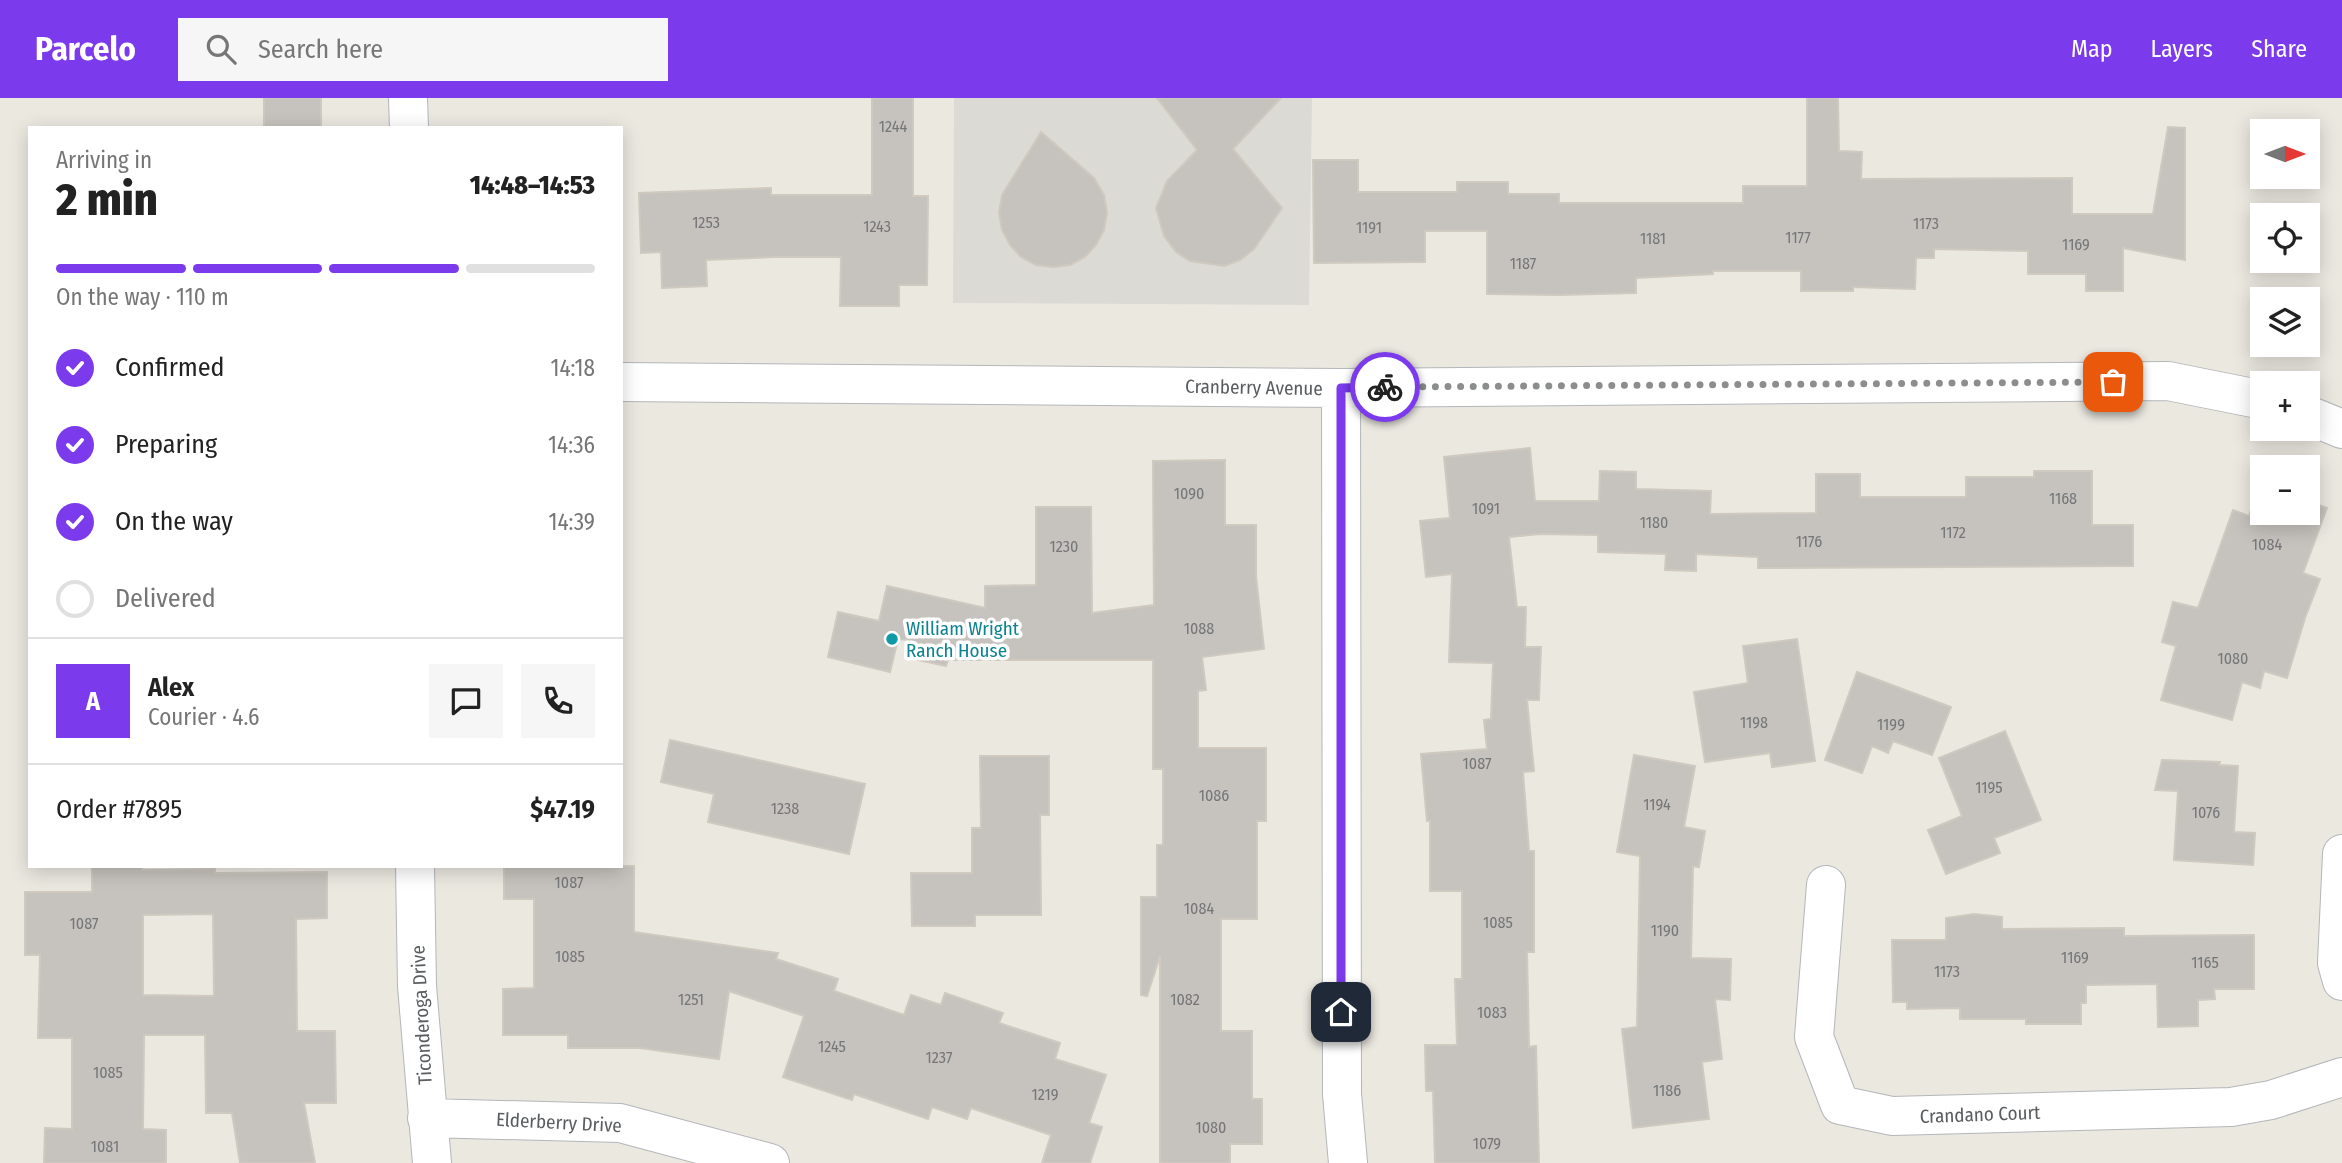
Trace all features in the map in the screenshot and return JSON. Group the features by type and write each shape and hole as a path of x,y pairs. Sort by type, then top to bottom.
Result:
{"street":[{"path":"408,98 409,126"},
{"name":"Cranberry Avenue","path":"623,382 1341,388 2168,382 2250,398"},
{"path":"1341,388 1342,1094 1348,1163"},
{"path":"2320,420 2342,429"},
{"path":"2342,854 2337,963 2342,981"},
{"name":"Ticonderoga Drive","path":"415,868 417,986 432,1163"},
{"name":"Crandano Court","path":"1826,885 1814,1037 1840,1105 1892,1116 2231,1107 2272,1100 2342,1077"},
{"name":"Elderberry Drive","path":"427,1118 620,1123 770,1163"}],"shaded area":[{"path":"954,98 1312,98 1309,305 953,303"}],"building":[{"path":"264,98 321,98 321,126 264,126"},
{"path":"872,98 913,98 913,196 928,196 927,285 899,285 899,306 840,306 841,257 773,257 706,260 707,286 662,288 661,252 641,253 639,193 771,188 771,195 872,195"},
{"path":"1157,98 1281,98 1233,149 1282,208 1254,249 1240,260 1224,266 1190,261 1176,252 1164,236 1156,208 1167,181 1197,150"},
{"path":"1807,98 1838,98 1839,151 1862,152 1861,179 2072,178 2072,214 2153,214 2168,127 2185,128 2185,260 2123,248 2123,291 2086,291 2086,274 2028,274 2028,251 1934,249 1934,258 1916,258 1915,289 1853,287 1853,291 1801,291 1801,271 1713,271 1713,274 1636,278 1636,293 1558,295 1487,294 1487,231 1425,231 1425,262 1314,263 1313,160 1358,160 1358,192 1457,192 1457,182 1508,182 1508,194 1559,194 1559,203 1743,203 1743,186 1807,186"},
{"path":"1041,132 1094,178 1104,195 1107,213 1104,230 1085,257 1070,265 1036,265 1021,257 1002,230 999,213 1002,195"},
{"path":"1530,448 1535,501 1599,501 1600,471 1636,472 1636,489 1711,491 1710,514 1816,513 1816,474 1860,474 1860,497 1966,497 1966,477 2034,477 2034,471 2092,471 2092,525 2133,525 2133,566 1758,568 1758,557 1696,554 1696,571 1665,570 1666,554 1598,552 1598,535 1541,534 1509,537 1517,607 1526,607 1525,647 1541,647 1539,700 1527,700 1534,771 1523,772 1529,851 1534,851 1534,952 1527,952 1529,1047 1536,1046 1539,1163 1435,1163 1433,1091 1426,1091 1425,1045 1457,1045 1455,979 1462,979 1462,891 1430,891 1430,821 1427,821 1421,754 1487,749 1484,720 1491,719 1493,663 1449,662 1452,574 1426,577 1420,521 1450,518 1444,457"},
{"path":"1225,460 1225,525 1256,525 1256,576 1264,649 1202,657 1206,690 1198,691 1198,748 1266,748 1266,821 1257,821 1257,919 1221,919 1221,1031 1252,1031 1252,1099 1262,1099 1262,1144 1230,1144 1230,1163 1160,1163 1160,956 1147,996 1141,995 1141,897 1157,897 1157,845 1163,845 1163,769 1153,769 1153,660 948,660 946,666 909,658 909,640 898,639 890,672 828,657 838,612 879,621 887,586 985,608 985,586 1036,585 1036,507 1091,507 1092,613 1154,605 1153,461"},
{"path":"2320,505 2327,508 2303,573 2320,579 2287,678 2264,671 2260,688 2242,682 2232,720 2161,700 2176,646 2162,642 2173,602 2198,608 2233,510 2249,516 2250,513 2250,525 2320,525"},
{"path":"1797,639 1815,761 1772,767 1770,753 1705,762 1694,692 1748,683 1743,646"},
{"path":"1857,672 1951,707 1932,755 1893,741 1888,753 1872,746 1862,773 1825,760"},
{"path":"2005,731 2041,820 1994,838 2000,853 1946,874 1928,830 1962,816 1939,758"},
{"path":"670,740 865,784 849,854 708,822 714,794 661,782"},
{"path":"1634,755 1695,766 1684,827 1705,831 1699,867 1693,866 1691,958 1731,959 1730,1000 1715,999 1722,1059 1702,1062 1709,1119 1633,1128 1622,1029 1637,1027 1640,856 1617,852"},
{"path":"980,756 1049,756 1049,815 1040,815 1041,915 975,915 975,926 912,926 911,873 972,873 972,828 981,828"},
{"path":"2162,760 2220,762 2219,765 2238,766 2234,832 2255,833 2253,865 2174,860 2178,791 2155,790"},
{"path":"634,866 634,932 778,953 776,959 838,979 834,991 904,1015 911,995 941,1005 945,993 1003,1013 999,1023 1060,1043 1055,1059 1106,1075 1089,1123 1102,1127 1090,1163 1042,1163 1051,1135 971,1108 967,1119 932,1107 928,1119 854,1094 852,1100 783,1077 804,1016 729,991 719,1059 640,1048 568,1048 568,1035 503,1035 503,989 534,988 534,899 504,899 504,868"},
{"path":"92,868 215,869 215,873 327,872 327,918 296,919 297,1031 335,1031 336,1103 304,1103 315,1163 240,1163 232,1113 206,1113 205,1035 144,1035 143,1129 166,1130 166,1163 44,1163 45,1128 72,1129 72,1038 38,1038 40,955 25,955 25,892 92,892","holes":["213,914 214,996 143,995 143,915"]},
{"path":"1974,914 2002,917 2002,929 2124,928 2124,936 2254,935 2254,989 2214,989 2215,999 2198,1000 2198,1026 2158,1027 2157,984 2086,985 2086,1003 2081,1003 2081,1024 2026,1024 2026,1019 1960,1019 1960,1008 1907,1009 1907,1002 1893,1002 1892,940 1946,940 1946,918"}],"way so far":[{"path":"1385,387 2113,382"}],"place":[{"name":"William Wright Ranch House","path":"892,639"}],"route":[{"path":"1341,1012 1341,388 1385,387"}]}
